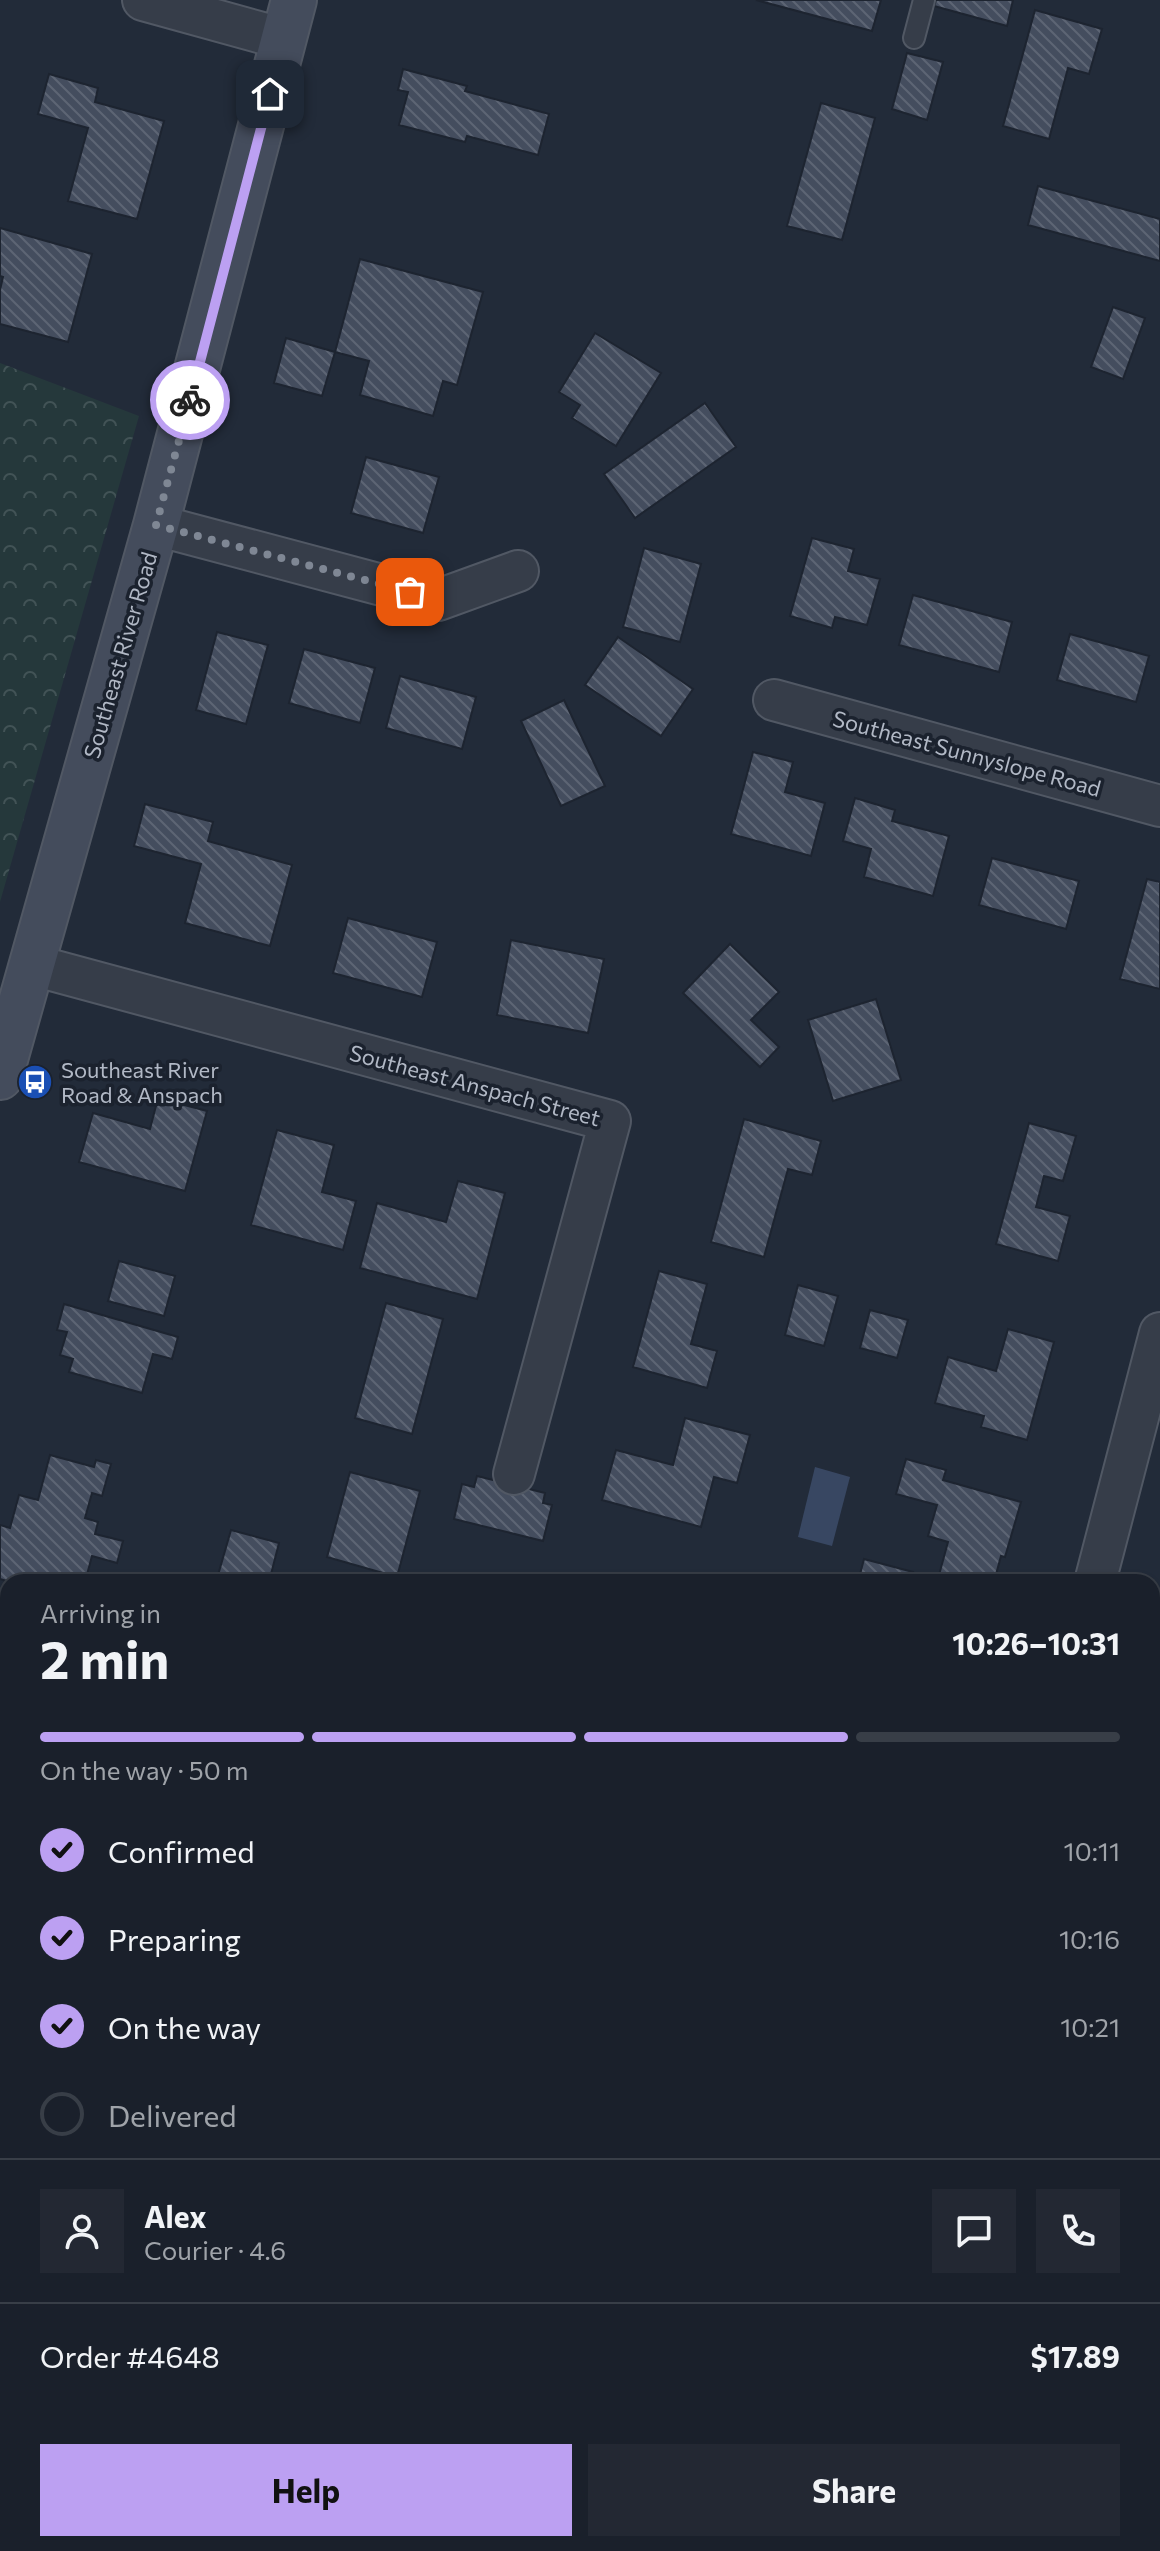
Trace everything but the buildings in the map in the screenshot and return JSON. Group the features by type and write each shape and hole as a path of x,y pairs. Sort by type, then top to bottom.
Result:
{"street":[{"path":"143,0 289,20"},
{"name":"Southeast River Road","path":"0,1077 156,525 289,20"},
{"path":"156,525 438,600 518,571"},
{"name":"Southeast Sunnyslope Road","path":"774,700 1160,806"},
{"name":"Southeast Anspach Street","path":"33,965 610,1121 514,1474"},
{"path":"1097,1574 1160,1333"}],"lane":[{"path":"914,38 924,0"}],"green space":[{"path":"0,363 139,416 0,902"}],"water":[{"path":"815,1467 850,1477 832,1546 798,1537"}],"way so far":[{"path":"190,400 156,525 410,592"}],"place":[{"name":"Southeast River Road & Anspach","path":"35,1082"}],"route":[{"path":"190,400 270,94"}]}
